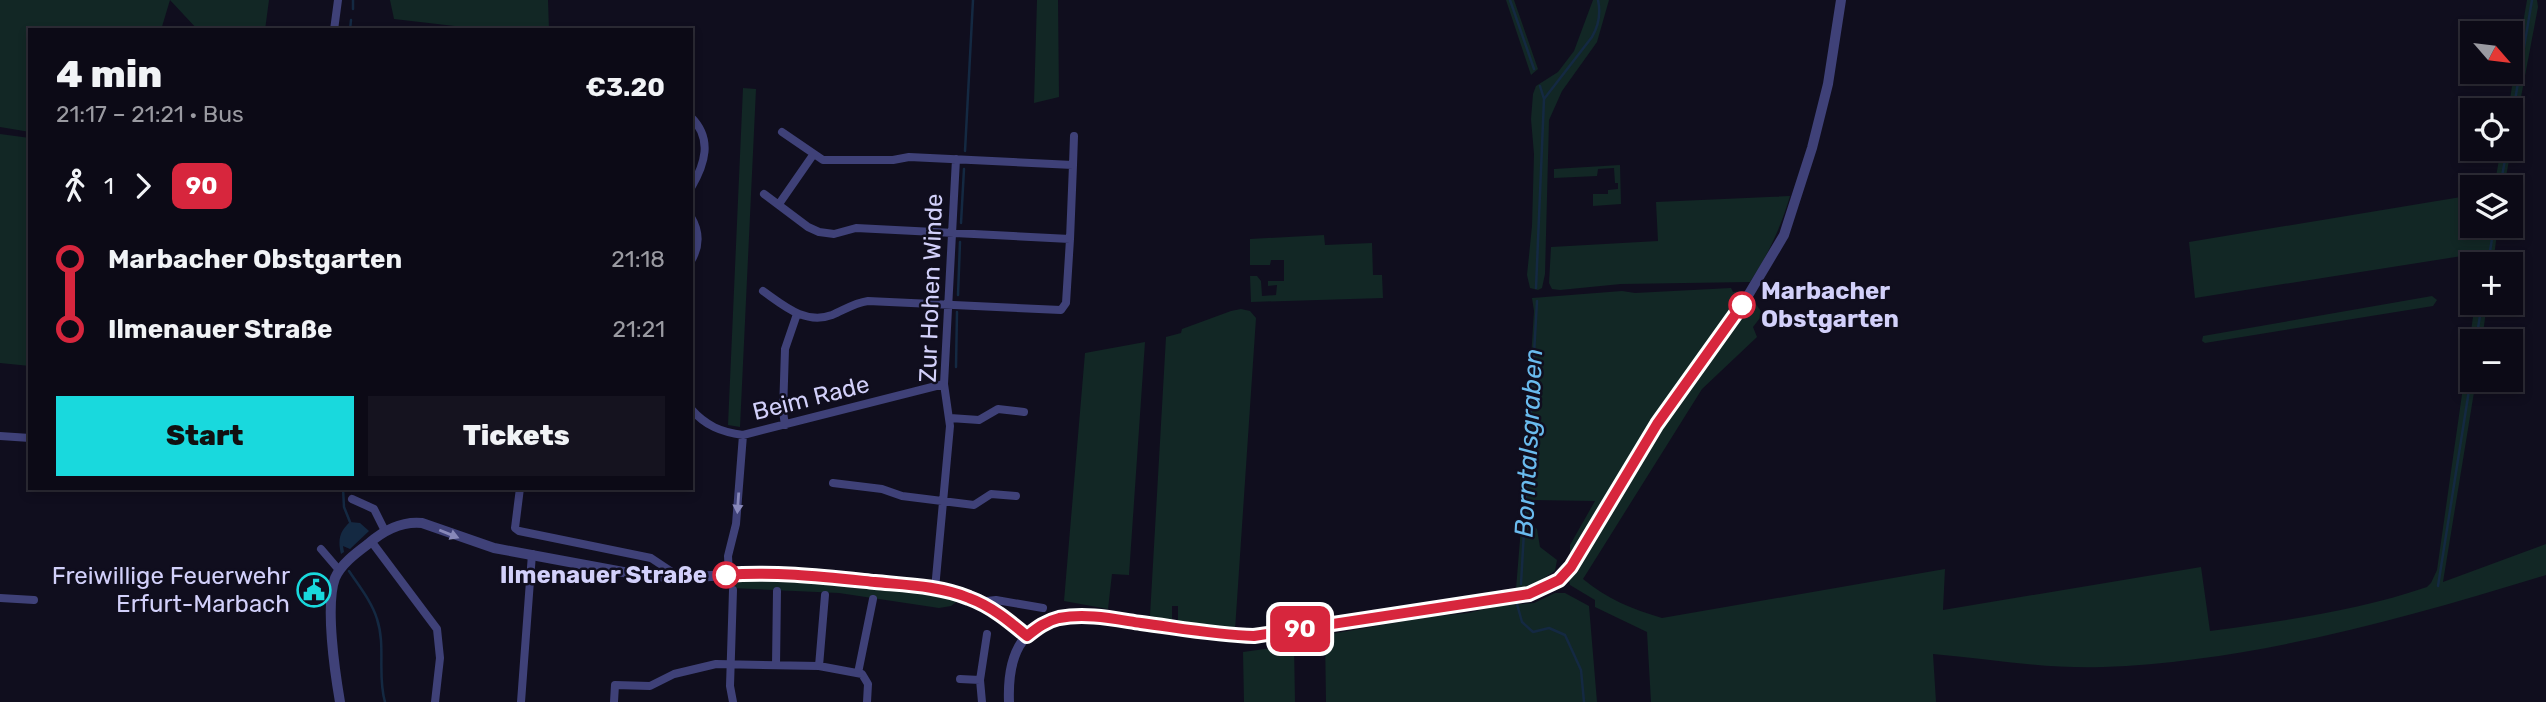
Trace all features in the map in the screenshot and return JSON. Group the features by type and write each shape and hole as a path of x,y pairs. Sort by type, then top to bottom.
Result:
{"street":[{"path":"334,28 338,0"},
{"path":"1009,702 1011,670 1019,647 1027,636 1042,624 1058,618 1101,617 1225,636 1254,636 1529,594 1559,580 1571,567 1657,424 1743,304 1784,235 1828,84 1841,0"},
{"path":"693,120 701,130 705,152 704,163 693,184"},
{"path":"782,132 813,155 830,160 956,159 1073,165"},
{"path":"763,291 797,314 824,317 867,301 1061,310 1066,303 1074,136"},
{"path":"779,204 813,155"},
{"name":"Zur Hohen Winde","path":"935,589 950,418 944,384 956,159"},
{"path":"764,194 808,227 824,234 856,228 1070,239"},
{"path":"693,222 699,238 693,257"},
{"path":"785,425 785,349 797,314"},
{"name":"Beim Rade","path":"729,575 728,556 736,524 743,435 944,384"},
{"name":"Zur Hohen Winde","path":"950,418 979,420 998,409 1024,412"},
{"path":"693,412 713,428 743,435"},
{"path":"0,436 28,438"},
{"path":"832,483 882,489 902,496 974,505 990,494 1016,496"},
{"path":"520,490 514,525 519,530 651,558 681,578"},
{"path":"352,499 374,509 385,531"},
{"path":"340,702 333,663 334,582 340,570 385,531 396,526 422,523 473,542 618,572 681,578 756,573 836,578 935,589 978,602 1027,636"},
{"path":"371,541 437,629 440,659 435,702"},
{"path":"321,549 340,570"},
{"path":"522,702 532,554"},
{"path":"733,590 730,686 733,702"},
{"path":"776,665 777,591"},
{"path":"819,666 825,595"},
{"path":"0,598 34,600"},
{"path":"858,673 873,599"},
{"path":"978,602 996,600 1042,608"},
{"path":"982,702 980,680 987,634"},
{"path":"614,702 615,685 650,686 674,674 708,664 819,666 858,673 867,679 867,702"},
{"path":"960,679 980,680"}],"green space":[{"path":"0,0 170,0 162,28 28,28 28,132 0,127"},
{"path":"170,0 269,0 265,28 196,28"},
{"path":"390,0 548,0 549,28 472,28 394,19"},
{"path":"1037,0 1058,0 1059,97 1034,103"},
{"path":"1506,0 1514,0 1538,69 1531,75"},
{"path":"1593,0 1609,0 1597,42 1562,91 1549,120 1545,274 1542,288 1538,290 1530,288 1527,275 1532,226 1533,94 1536,86 1558,72 1574,51"},
{"path":"2527,0 2537,0 2524,81 2524,21"},
{"path":"2512,84 2523,84 2521,98 2510,98"},
{"path":"743,88 756,89 740,427 728,425"},
{"path":"0,134 28,138 28,366 0,363"},
{"path":"2499,161 2509,161 2506,175 2496,175"},
{"path":"1620,165 1621,204 1593,206 1593,194 1608,194 1608,190 1618,189 1614,168 1598,169 1597,176 1554,178 1554,169"},
{"path":"1790,196 1773,241 1750,282 1621,284 1560,290 1552,289 1549,283 1551,247 1658,241 1656,202"},
{"path":"2460,197 2460,238 2496,238 2495,252 2460,252 2460,256 2195,298 2189,242"},
{"path":"1324,235 1325,245 1372,243 1373,275 1382,275 1383,298 1251,302 1250,276 1257,276 1261,281 1262,296 1276,295 1277,285 1268,286 1268,281 1284,281 1284,260 1271,260 1270,265 1250,265 1250,239"},
{"path":"1731,288 1733,292 1742,291 1731,307 1731,312 1651,423 1570,557 1570,545 1595,501 1531,500 1530,523 1537,529 1540,547 1557,560 1555,571 1532,585 1516,589 1522,515 1520,473 1525,450 1534,311 1532,298 1622,291 1635,293"},
{"path":"2432,296 2437,300 2433,306 2205,343 2202,341 2203,336"},
{"path":"1753,300 1763,314 1753,327 1757,337 1702,389 1583,579 1620,603 1662,618 1945,569 1943,610 2201,567 2210,631 2347,609 2401,595 2427,587 2437,570 2462,392 2474,392 2443,582 2546,544 2546,575 2382,622 2272,647 2216,656 2159,663 2082,667 1933,654 1936,702 1651,702 1647,632 1595,607 1595,600 1570,585 1569,580 1661,427"},
{"path":"1241,309 1250,311 1256,318 1235,630 1178,621 1178,606 1172,606 1172,620 1150,616 1166,337"},
{"path":"2473,315 2485,315 2484,329 2471,329"},
{"path":"1145,342 1129,575 1112,574 1108,609 1064,601 1085,353"},
{"path":"732,580 832,582 959,600 951,606 939,608 839,593 732,588"},
{"path":"1555,593 1565,593 1589,606 1597,702 1326,702 1325,635 1498,606 1534,603"},
{"path":"1294,645 1295,702 1244,702 1243,652"}],"water":[{"path":"350,522 360,523 369,531 350,549 343,546 344,552 341,554 340,536"}],"waterway":[{"path":"353,0 353,9"},
{"path":"965,151 973,0"},
{"path":"1510,0 1534,69"},
{"name":"Borntalsgraben","path":"1536,288 1544,99 1592,37 1599,19 1598,0"},
{"path":"2515,98 2532,0"},
{"path":"350,28 351,20"},
{"path":"1540,86 1544,99"},
{"path":"2502,175 2505,161"},
{"path":"961,223 964,169"},
{"path":"2490,252 2492,238"},
{"path":"958,295 960,242"},
{"name":"Borntalsgraben","path":"1521,584 1537,301"},
{"path":"956,367 957,312"},
{"path":"2478,329 2480,315"},
{"path":"2438,586 2469,392"},
{"path":"343,490 344,507 350,522"},
{"path":"349,571 369,600 380,629 385,702"},
{"name":"Borntalsgraben","path":"1517,604 1522,622 1533,632 1549,628 1565,635 1581,670 1584,702"}],"bus line":[{"name":"90","path":"726,575 756,573 836,578 935,589 985,605 1027,636 1042,624 1058,618 1079,616 1225,636 1254,636 1529,594 1559,580 1571,567 1657,424 1742,305"}],"place":[{"name":"Marbacher Obstgarten","path":"1742,305"},
{"name":"Ilmenauer Straße","path":"726,575"},
{"name":"Freiwillige Feuerwehr Erfurt-Marbach","path":"314,590"}]}
